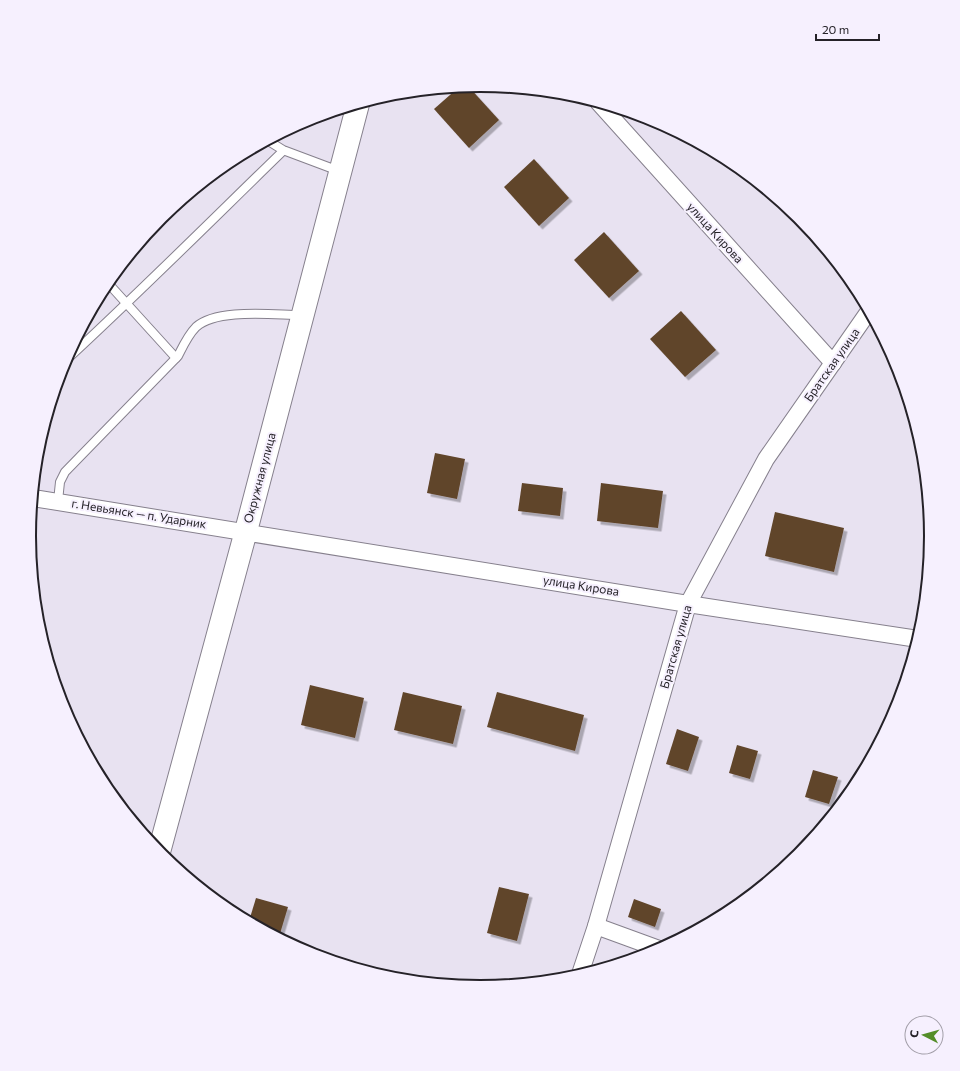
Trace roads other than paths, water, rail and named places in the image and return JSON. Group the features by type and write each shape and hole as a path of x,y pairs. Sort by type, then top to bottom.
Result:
{"street":[{"name":"Окружная улица","path":"161,844 246,531 339,171 356,109"},
{"name":"улица Кирова","path":"605,110 833,363"},
{"name":"Братская улица","path":"582,967 596,926 688,604 766,459 866,316"},
{"name":"г. Невьянск — п. Ударник","path":"38,499 246,531"},
{"name":"улица Кирова","path":"246,531 688,604 912,638"},
{"path":"596,926 650,946"}],"lane":[{"path":"272,143 283,151 339,171"},
{"path":"77,351 283,151"},
{"path":"112,288 176,358"},
{"path":"58,502 60,482 65,472 176,358 196,327 215,317 246,314 302,315"}]}
